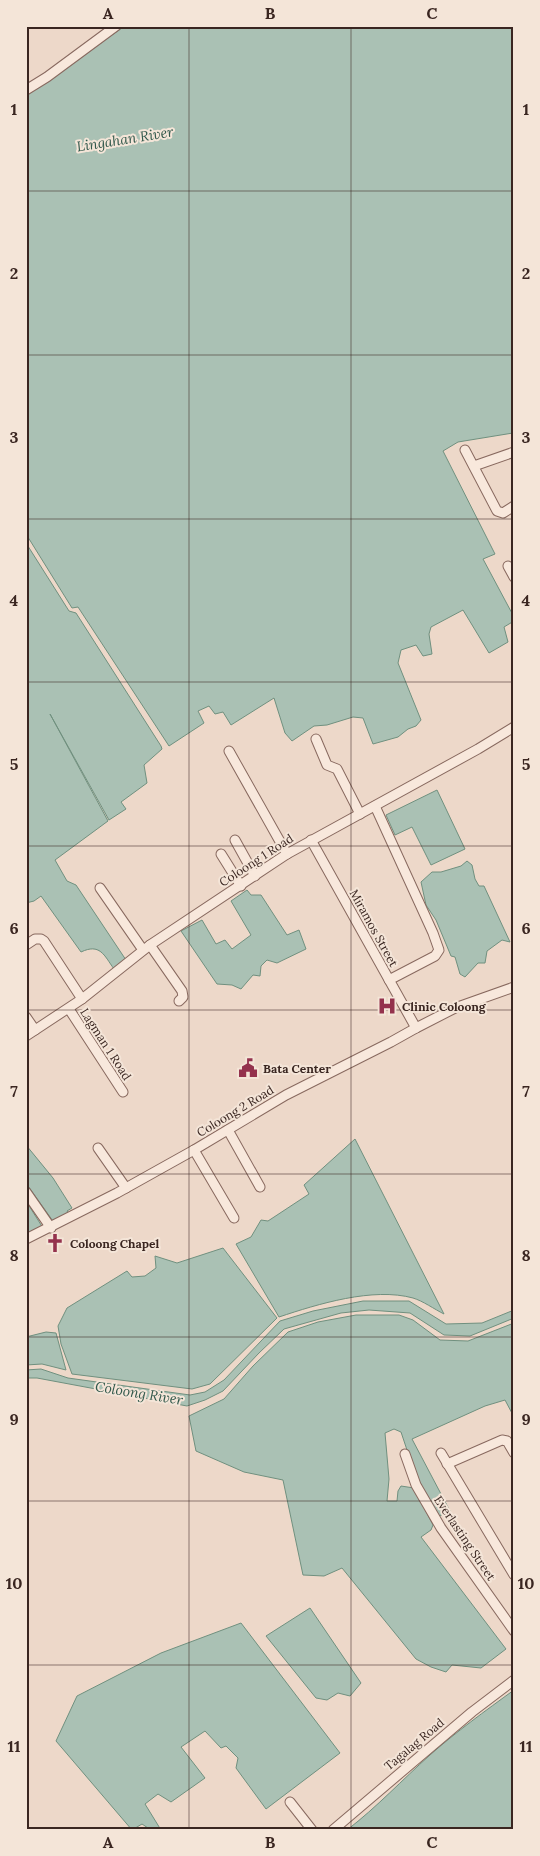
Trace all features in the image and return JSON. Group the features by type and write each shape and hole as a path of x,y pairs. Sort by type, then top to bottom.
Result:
{"street":[{"path":"26,90 47,77 116,26"},
{"path":"465,450 497,511 504,513 514,506"},
{"path":"474,466 514,452"},
{"path":"508,566 514,577"},
{"name":"Coloong 1 Road","path":"26,1036 69,1009 146,947 287,854 478,749 514,727"},
{"path":"316,739 327,765 338,769 360,814"},
{"path":"229,751 287,854"},
{"path":"375,806 433,933 438,950 435,956 389,980"},
{"path":"235,840 255,876"},
{"name":"Miramos Street","path":"311,840 416,1028"},
{"path":"221,854 241,886"},
{"path":"100,888 182,991 183,995 179,1001"},
{"path":"26,945 35,939 41,938 82,999"},
{"name":"Coloong 2 Road","path":"26,1239 51,1228 126,1188 286,1095 455,1008 514,987"},
{"name":"Lagman 1 Road","path":"69,1009 123,1092"},
{"path":"26,1017 35,1030"},
{"path":"228,1130 260,1187"},
{"path":"98,1148 126,1188"},
{"path":"194,1150 234,1218"},
{"path":"26,1192 51,1228"},
{"path":"447,1464 502,1440 507,1441 514,1453"},
{"path":"441,1452 514,1575"},
{"name":"Everlasting Street","path":"405,1454 416,1485 441,1528 514,1631"},
{"name":"Tagalag Road","path":"333,1830 472,1712 514,1680"},
{"path":"290,1802 312,1830"}],"water":[{"name":"Lingahan River","path":"125,26 514,26 513,433 458,442 443,451 495,554 483,559 514,617 514,621 504,627 508,642 489,653 463,610 431,627 429,634 432,654 423,656 416,645 401,650 398,663 421,720 416,726 408,729 398,737 373,744 363,718 353,717 327,725 314,726 292,741 285,733 274,698 231,725 223,712 215,714 209,706 198,711 204,723 169,746 78,607 72,608 26,534 26,93"},
{"path":"26,543 69,611 76,613 162,749 144,765 147,783 121,802 126,809 109,820 50,714 108,821 55,860 67,881 76,885 126,960 114,969 101,952 93,949 81,952 41,896 34,901 26,903"},
{"path":"437,790 465,849 431,865 412,827 395,835 386,815"},
{"path":"467,861 472,865 475,879 479,886 484,886 510,942 502,940 487,951 485,963 478,963 465,977 460,974 455,957 451,956 436,920 426,905 421,882 432,872 441,872 461,866"},
{"path":"247,890 251,895 261,895 287,935 299,930 306,949 277,963 267,960 261,966 260,976 253,975 241,989 232,985 217,984 181,931 202,920 216,944 225,940 232,949 251,935 231,901"},
{"path":"355,1139 444,1314 413,1298 381,1295 346,1298 279,1317 236,1244 251,1237 261,1220 268,1221 309,1194 304,1185"},
{"path":"26,1145 53,1178 72,1208 67,1211 70,1216 55,1224 26,1183"},
{"path":"26,1201 43,1228 26,1235"},
{"path":"223,1248 277,1318 210,1384 192,1389 72,1374 61,1344 58,1326 67,1308 127,1271 132,1277 145,1276 156,1268 155,1256 177,1263"},
{"name":"Coloong River","path":"363,1301 409,1301 446,1324 482,1323 514,1310 514,1318 470,1336 444,1335 410,1313 369,1310 341,1313 284,1329 223,1391 187,1406 37,1378 26,1378 26,1370 41,1369 68,1378 190,1395 205,1392 224,1380 280,1321 313,1311"},
{"path":"356,1315 399,1315 413,1320 440,1340 468,1341 514,1323 514,1417 505,1400 485,1406 412,1439 450,1511 437,1517 415,1474 401,1432 394,1429 385,1433 389,1479 387,1501 397,1501 398,1491 401,1486 414,1488 433,1525 431,1530 421,1537 506,1649 481,1668 452,1665 446,1672 416,1659 342,1568 324,1576 303,1575 283,1480 244,1472 196,1451 189,1416 224,1399 253,1366 288,1332 318,1322"},
{"path":"46,1332 56,1333 66,1370 42,1364 26,1365 26,1337"},
{"path":"310,1608 361,1683 350,1696 338,1693 327,1700 316,1698 266,1636"},
{"path":"241,1623 340,1753 266,1809 236,1768 238,1758 226,1746 221,1748 205,1731 181,1747 205,1778 171,1802 158,1794 145,1804 161,1830 151,1830 142,1824 132,1830 56,1741 77,1696 161,1653"},
{"path":"514,1690 514,1830 347,1830 440,1746"}],"place":[{"name":"Clinic Coloong","path":"387,1006"},
{"name":"Bata Center","path":"248,1068"},
{"name":"Coloong Chapel","path":"55,1243"}]}
